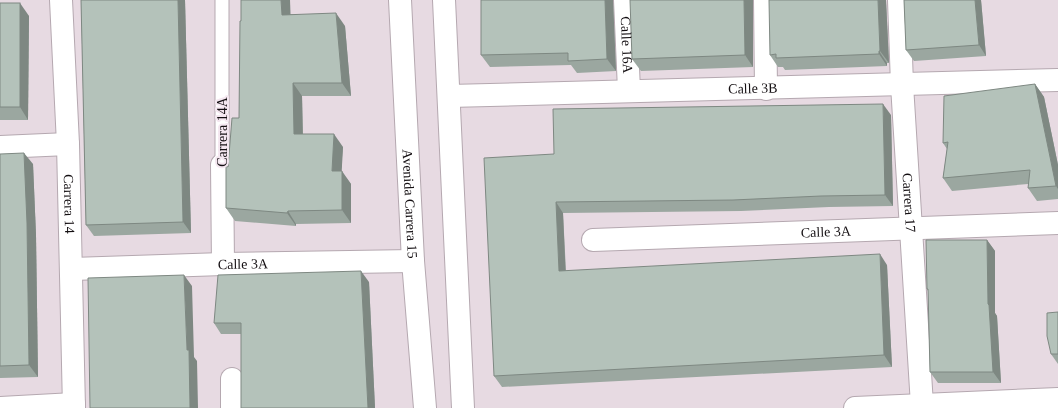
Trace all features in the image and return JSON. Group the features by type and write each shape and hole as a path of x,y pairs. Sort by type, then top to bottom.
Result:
{"street":[{"name":"Carrera 14","path":"61,0 68,144 74,406"},
{"name":"Avenida Carrera 15","path":"400,0 413,261 425,408"},
{"path":"444,0 463,408"},
{"name":"Calle 16A","path":"625,0 629,90"},
{"path":"765,0 766,89"},
{"name":"Carrera 17","path":"899,0 902,85 922,404"},
{"name":"Calle 3B","path":"449,96 629,90 766,89 1058,80"},
{"path":"0,147 68,144"},
{"name":"Carrera 14A","path":"222,165 223,264"},
{"name":"Calle 3A","path":"593,240 1058,223"},
{"name":"Calle 3A","path":"72,269 223,264 413,261"},
{"path":"232,379 232,408"},
{"path":"855,408 1058,399"},
{"path":"0,408 74,406"}],"lane":[{"name":"Carrera 14A","path":"222,0 222,165"}],"building":[{"path":"81,0 178,0 183,222 86,225"},
{"path":"241,0 281,0 282,15 336,13 342,83 293,83 294,134 334,134 332,171 342,171 342,210 288,211 287,213 226,208 226,166 228,167 232,118 239,118"},
{"path":"481,0 605,0 607,59 568,61 568,53 481,55"},
{"path":"630,0 744,0 745,55 632,59"},
{"path":"769,0 878,0 879,54 776,58 776,54 770,55"},
{"path":"904,0 975,0 979,45 906,50"},
{"path":"0,3 20,3 20,107 0,107"},
{"path":"1035,84 1056,186 1028,188 1030,170 943,178 948,142 943,143 944,96"},
{"path":"883,104 885,195 733,200 556,202 559,271 880,254 884,355 494,376 484,158 554,154 553,109"},
{"path":"24,153 27,223 29,365 0,366 0,154"},
{"path":"926,240 987,240 988,304 993,372 930,372"},
{"path":"361,271 368,408 241,408 241,323 214,323 218,275"},
{"path":"184,275 187,350 189,350 190,408 90,408 88,278"},
{"path":"1058,312 1058,354 1051,354 1047,336 1047,313"}]}
